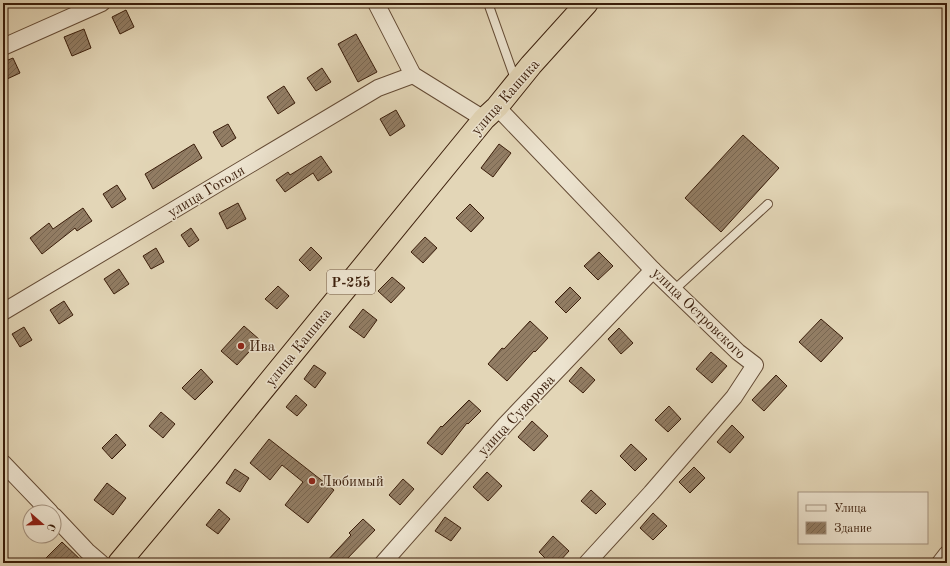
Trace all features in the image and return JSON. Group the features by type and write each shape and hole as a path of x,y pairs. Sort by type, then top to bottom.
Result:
{"highway":[{"name":"улица Кашика","path":"119,563 491,113 587,3"}],"street":[{"path":"3,47 102,3"},
{"path":"376,3 412,75"},
{"name":"улица Островского","path":"412,75 491,113 738,352 754,365 734,397 651,493 587,563"},
{"name":"улица Гоголя","path":"3,312 378,88 412,75"},
{"name":"улица Суворова","path":"383,563 505,425 654,270"},
{"path":"4,465 42,504"},
{"path":"62,524 87,551 101,563"},
{"path":"940,563 947,554"}],"lane":[{"path":"488,3 517,83"},
{"path":"674,290 768,204"}],"building":[{"path":"126,10 134,27 120,34 112,17"},
{"path":"84,29 91,48 72,56 64,37"},
{"path":"356,34 377,72 358,82 338,44"},
{"path":"13,58 20,73 7,79 3,70 3,62"},
{"path":"322,68 331,82 316,91 307,78"},
{"path":"284,86 295,103 278,114 267,97"},
{"path":"396,110 405,126 390,136 380,119"},
{"path":"228,124 236,138 222,147 213,132"},
{"path":"743,135 779,168 721,232 685,198"},
{"path":"194,144 202,158 153,189 145,174"},
{"path":"499,144 511,153 493,177 481,168"},
{"path":"321,156 332,172 318,181 313,173 285,192 276,180 288,172 290,175"},
{"path":"117,185 126,199 112,208 103,194"},
{"path":"238,203 246,219 227,229 219,213"},
{"path":"470,204 484,218 471,232 456,218"},
{"path":"83,208 92,221 77,231 75,228 42,254 30,238 49,223 53,229"},
{"path":"191,228 199,240 189,247 181,235"},
{"path":"425,237 437,248 423,263 411,252"},
{"path":"311,247 322,258 310,271 299,260"},
{"path":"156,248 164,262 151,269 143,256"},
{"path":"599,252 613,266 598,280 584,266"},
{"path":"119,269 129,284 114,294 104,279"},
{"path":"392,277 405,288 391,303 378,291"},
{"path":"278,286 289,296 277,309 265,299"},
{"path":"570,287 581,298 566,313 555,302"},
{"path":"64,301 73,315 59,324 50,310"},
{"path":"363,309 377,320 364,338 349,327"},
{"path":"821,319 843,338 821,362 799,342"},
{"path":"530,321 548,338 507,381 488,364"},
{"name":"Ива","path":"244,326 260,340 237,365 221,351"},
{"path":"24,327 32,340 20,347 12,334"},
{"path":"619,328 633,343 621,354 608,339"},
{"path":"711,352 727,366 712,383 696,369"},
{"path":"314,365 326,373 315,388 304,379"},
{"path":"581,367 595,380 583,393 569,381"},
{"path":"201,369 213,382 195,400 182,388"},
{"path":"776,375 787,386 764,411 752,400"},
{"path":"296,395 307,405 297,416 286,407"},
{"path":"469,400 481,411 468,424 467,423 442,455 427,443 441,426 442,427"},
{"path":"669,406 681,419 668,432 655,420"},
{"path":"161,412 175,424 163,438 149,426"},
{"path":"532,421 548,436 534,451 518,437"},
{"path":"732,425 744,437 730,453 717,442"},
{"path":"116,434 126,445 112,459 102,448"},
{"name":"Любимый","path":"269,439 334,490 308,523 285,505 303,482 282,465 270,480 250,463"},
{"path":"631,444 647,459 635,471 620,456"},
{"path":"694,467 705,478 690,493 679,482"},
{"path":"235,469 249,478 240,492 226,483"},
{"path":"487,472 502,486 488,501 473,487"},
{"path":"403,479 414,489 400,505 389,495"},
{"path":"107,483 126,498 113,515 94,500"},
{"path":"591,490 606,504 596,514 581,501"},
{"path":"219,509 230,519 218,534 206,525"},
{"path":"653,513 667,526 653,540 640,528"},
{"path":"445,517 461,528 451,541 435,531"},
{"path":"363,519 375,530 343,563 325,563 351,535 349,533"},
{"path":"553,536 569,551 558,563 550,563 539,552"},
{"path":"62,542 84,563 41,563 60,544 62,544"}],"place":[{"name":"Ива","path":"241,346"},
{"name":"Любимый","path":"312,481"}]}
